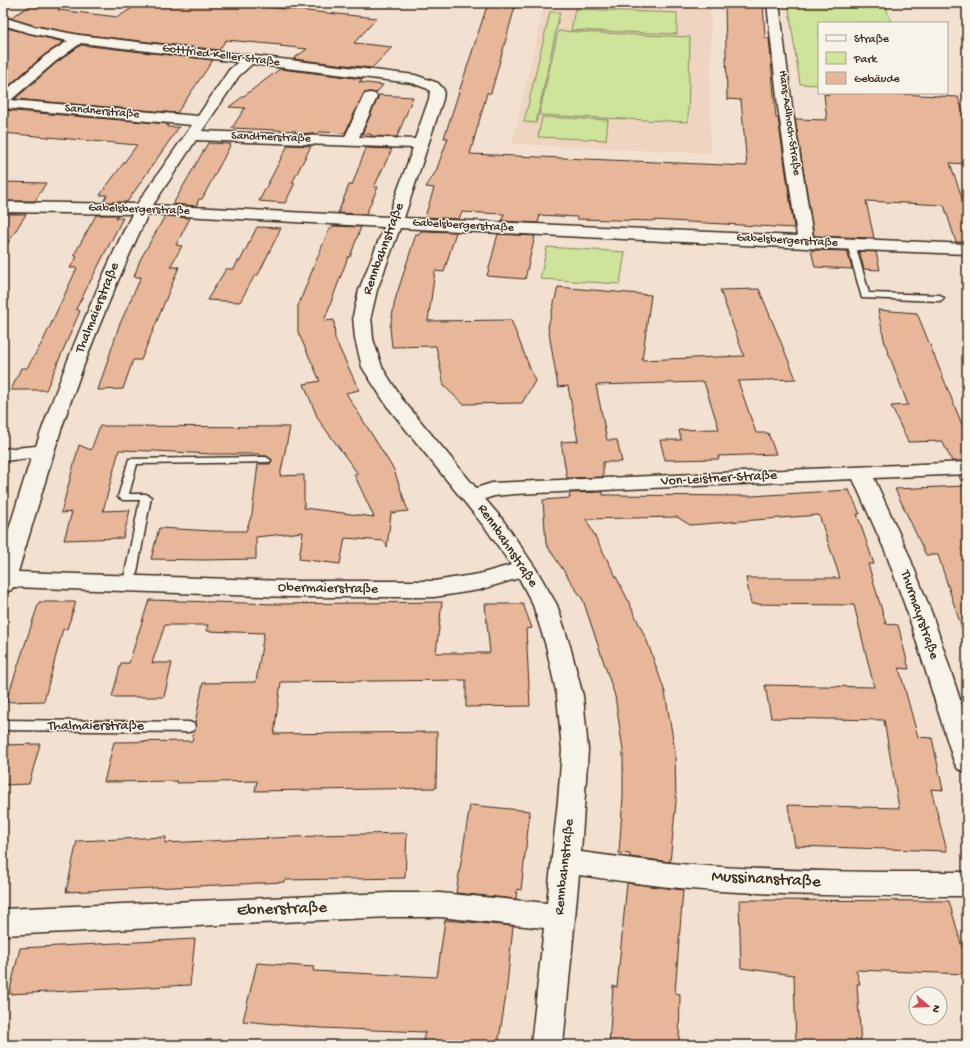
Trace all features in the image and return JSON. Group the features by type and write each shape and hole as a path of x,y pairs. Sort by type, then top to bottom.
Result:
{"street":[{"name":"Hans-Adlhoch-Straße","path":"773,3 785,107 806,242"},
{"name":"Gottfried-Keller-Straße","path":"3,21 38,31 79,39 415,79 433,86 437,90"},
{"path":"3,100 50,59 79,39"},
{"name":"Thalmaierstraße","path":"4,582 44,451 76,361 116,264 142,209 234,72 248,60"},
{"name":"Rennbahnstraße","path":"437,90 436,99 421,144 368,290 362,316 364,339 372,367 394,402 473,496 495,525 524,569 545,605 558,646 570,696 575,750 572,801 561,917 546,1045"},
{"path":"350,141 370,97"},
{"name":"Sandnerstraße","path":"3,104 197,128"},
{"name":"Sandtnerstraße","path":"197,128 350,141 421,144"},
{"name":"Gabelsbergerstraße","path":"3,207 142,209 967,250"},
{"path":"3,455 44,451"},
{"name":"Von-Leistner-Straße","path":"473,496 492,490 515,488 967,468"},
{"name":"Thurmayrstraße","path":"860,472 897,552 920,614 967,762"},
{"name":"Obermaierstraße","path":"4,582 129,583 290,589 434,589 479,582 524,569"},
{"name":"Mussinanstraße","path":"566,862 691,877 816,883 967,884"},
{"name":"Ebnerstraße","path":"3,922 398,905 440,905 561,917"}],"lane":[{"name":"Gabelsbergerstraße","path":"851,244 865,296 940,298"},
{"path":"129,583 146,497 123,496 133,461 266,460"},
{"name":"Thalmaierstraße","path":"3,726 189,726"}],"shaded area":[{"path":"563,3 711,3 710,153 512,144 543,11"}],"green space":[{"path":"788,3 885,3 891,22 818,22 818,85 800,84"},
{"path":"575,9 677,13 677,34 571,30"},
{"path":"550,12 560,12 536,123 524,122"},
{"path":"558,31 690,37 688,122 539,115"},
{"path":"542,117 608,120 606,140 538,137"},
{"path":"547,247 625,252 620,284 540,279"}],"building":[{"path":"35,3 68,3 58,10 118,17 140,3 226,3 377,18 354,43 392,47 372,68 293,59 307,49 280,46 281,45 226,40 219,50 79,34 32,25 10,18"},
{"path":"490,3 516,3 491,93 487,93 470,154 747,166 741,100 727,99 725,3 763,3 765,38 769,38 776,118 778,118 794,228 653,220 577,219 577,217 540,215 538,223 502,221 504,214 462,212 459,219 425,217 434,188 426,187 436,171 448,138 444,138 486,9"},
{"path":"3,27 64,42 44,55 3,91"},
{"path":"81,45 213,60 177,113 15,99 56,63"},
{"path":"280,69 363,79 359,82 383,85 376,93 364,93 345,133 294,133 296,131 232,128 245,108 229,107"},
{"path":"824,94 901,94 958,97 967,124 967,164 950,163 967,212 967,242 956,242 944,205 866,201 874,238 814,236 795,119 827,120"},
{"path":"378,95 413,97 397,137 371,136 371,134 362,134"},
{"path":"3,110 168,124 167,127 179,127 127,202 103,202 107,195 100,195 137,145 3,133"},
{"path":"208,143 231,144 202,199 199,199 196,206 173,204"},
{"path":"288,145 311,146 292,183 295,183 285,203 259,201"},
{"path":"366,148 392,149 374,187 378,187 366,214 338,213 349,185 352,185"},
{"path":"3,182 46,183 35,201 3,201"},
{"path":"3,214 26,214 3,251"},
{"path":"96,215 118,215 116,218 123,218 76,309 80,311 46,390 11,390 21,368 27,368 43,341 77,268 70,268 77,257 74,255"},
{"path":"165,216 190,218 176,245 182,246 170,267 179,267 141,360 133,360 123,389 98,390 119,326 141,277 134,277 140,260"},
{"path":"333,226 361,227 324,321 334,320 335,339 359,390 346,393 394,470 408,511 391,513 387,547 384,541 345,538 340,564 299,559 303,532 256,537 256,559 151,559 159,528 246,531 252,514 258,464 270,464 272,460 267,456 259,456 259,454 211,454 119,450 103,511 130,510 123,538 64,540 72,512 61,513 79,445 91,450 100,426 290,427 280,476 304,475 304,508 374,517 354,474 358,474 318,419 304,384 320,381 298,332 298,306 329,229"},
{"path":"257,227 281,228 258,275 255,275 240,302 207,300 226,269 234,269 238,261 240,261"},
{"path":"421,231 456,232 444,272 435,271 428,321 511,320 535,381 522,403 463,404 444,386 436,346 392,347 390,328 395,300 416,234 419,234"},
{"path":"498,234 535,236 525,279 487,276"},
{"path":"811,250 847,251 852,269 815,267"},
{"path":"859,251 876,252 880,270 864,269"},
{"path":"558,287 651,295 642,360 744,356 720,290 759,289 796,379 738,381 756,433 768,433 776,454 718,456 719,459 665,460 660,440 681,440 679,430 719,429 704,382 596,385 607,440 617,440 622,462 603,462 603,477 567,478 561,442 578,441 568,386 558,387 548,327"},
{"path":"878,310 917,313 963,427 967,427 967,461 952,461 942,441 908,442 891,406 908,405 885,344"},
{"path":"959,476 967,476 967,631 963,632 938,555 926,555 895,489 963,486"},
{"path":"849,490 860,514 857,514 874,564 868,564 886,624 898,625 909,669 899,668 918,737 932,738 943,790 931,789 947,851 795,846 788,805 899,808 884,720 771,718 765,685 874,687 854,605 751,604 746,578 840,578 819,515 690,525 677,517 586,519 625,594 647,641 665,692 675,751 676,802 670,862 630,857 630,854 619,853 623,796 623,750 615,696 583,600 546,544 543,500 570,498 569,493 603,492 603,495 752,496"},
{"path":"149,600 277,604 442,602 436,653 490,653 485,604 523,604 532,628 526,629 530,706 466,707 466,680 281,682 274,734 437,732 436,788 255,791 257,781 177,783 177,781 104,782 114,742 192,741 196,727 195,723 203,683 256,682 264,633 206,631 208,625 165,625 152,663 172,663 164,697 112,697 121,663 129,663"},
{"path":"39,602 76,602 67,629 63,629 44,701 6,702"},
{"path":"40,744 29,784 3,785 3,745"},
{"path":"470,805 530,811 521,890 517,889 516,899 456,893"},
{"path":"407,833 405,878 284,880 284,882 66,892 77,841 166,837 165,843 316,835"},
{"path":"627,883 683,890 675,993 680,994 679,1045 609,1045 613,986 617,987"},
{"path":"739,900 949,901 967,965 967,974 856,970 860,984 857,984 861,1045 796,1045 794,975 741,968"},
{"path":"445,920 513,926 506,995 498,1045 422,1045 425,1032 320,1028 243,1021 257,963 314,967 313,971 437,977"},
{"path":"195,939 190,985 9,994 20,948"}]}
